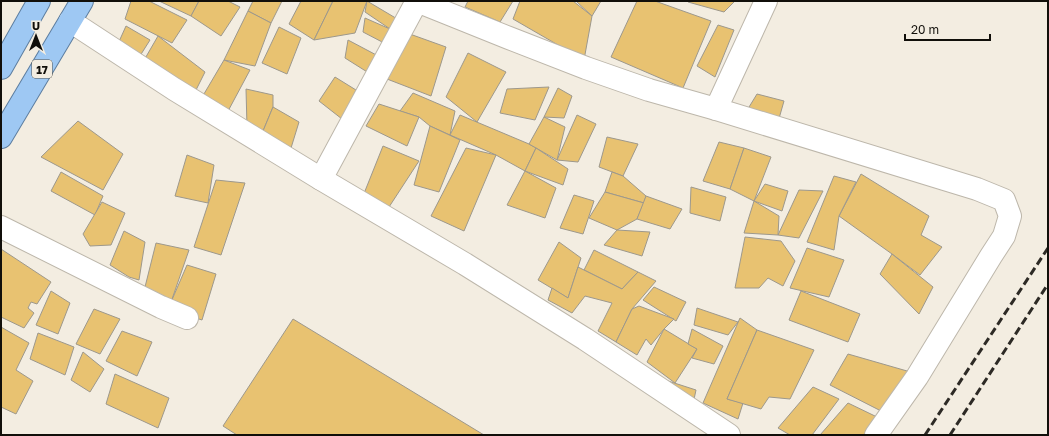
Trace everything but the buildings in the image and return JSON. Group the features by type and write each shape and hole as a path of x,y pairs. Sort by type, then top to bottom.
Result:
{"highway":[{"path":"3,58 39,1"},
{"name":"17","path":"1,137 82,1"}],"street":[{"path":"321,179 417,1 586,68 649,90 977,189 1004,200 1010,216 1004,236 918,377 876,435"},
{"path":"716,109 766,1"},
{"path":"70,21 174,89 321,179 465,264 585,339 729,435"},
{"path":"1,227 161,307 187,318"}],"railway":[{"path":"925,435 1048,248"},
{"path":"950,435 1048,284"}]}
